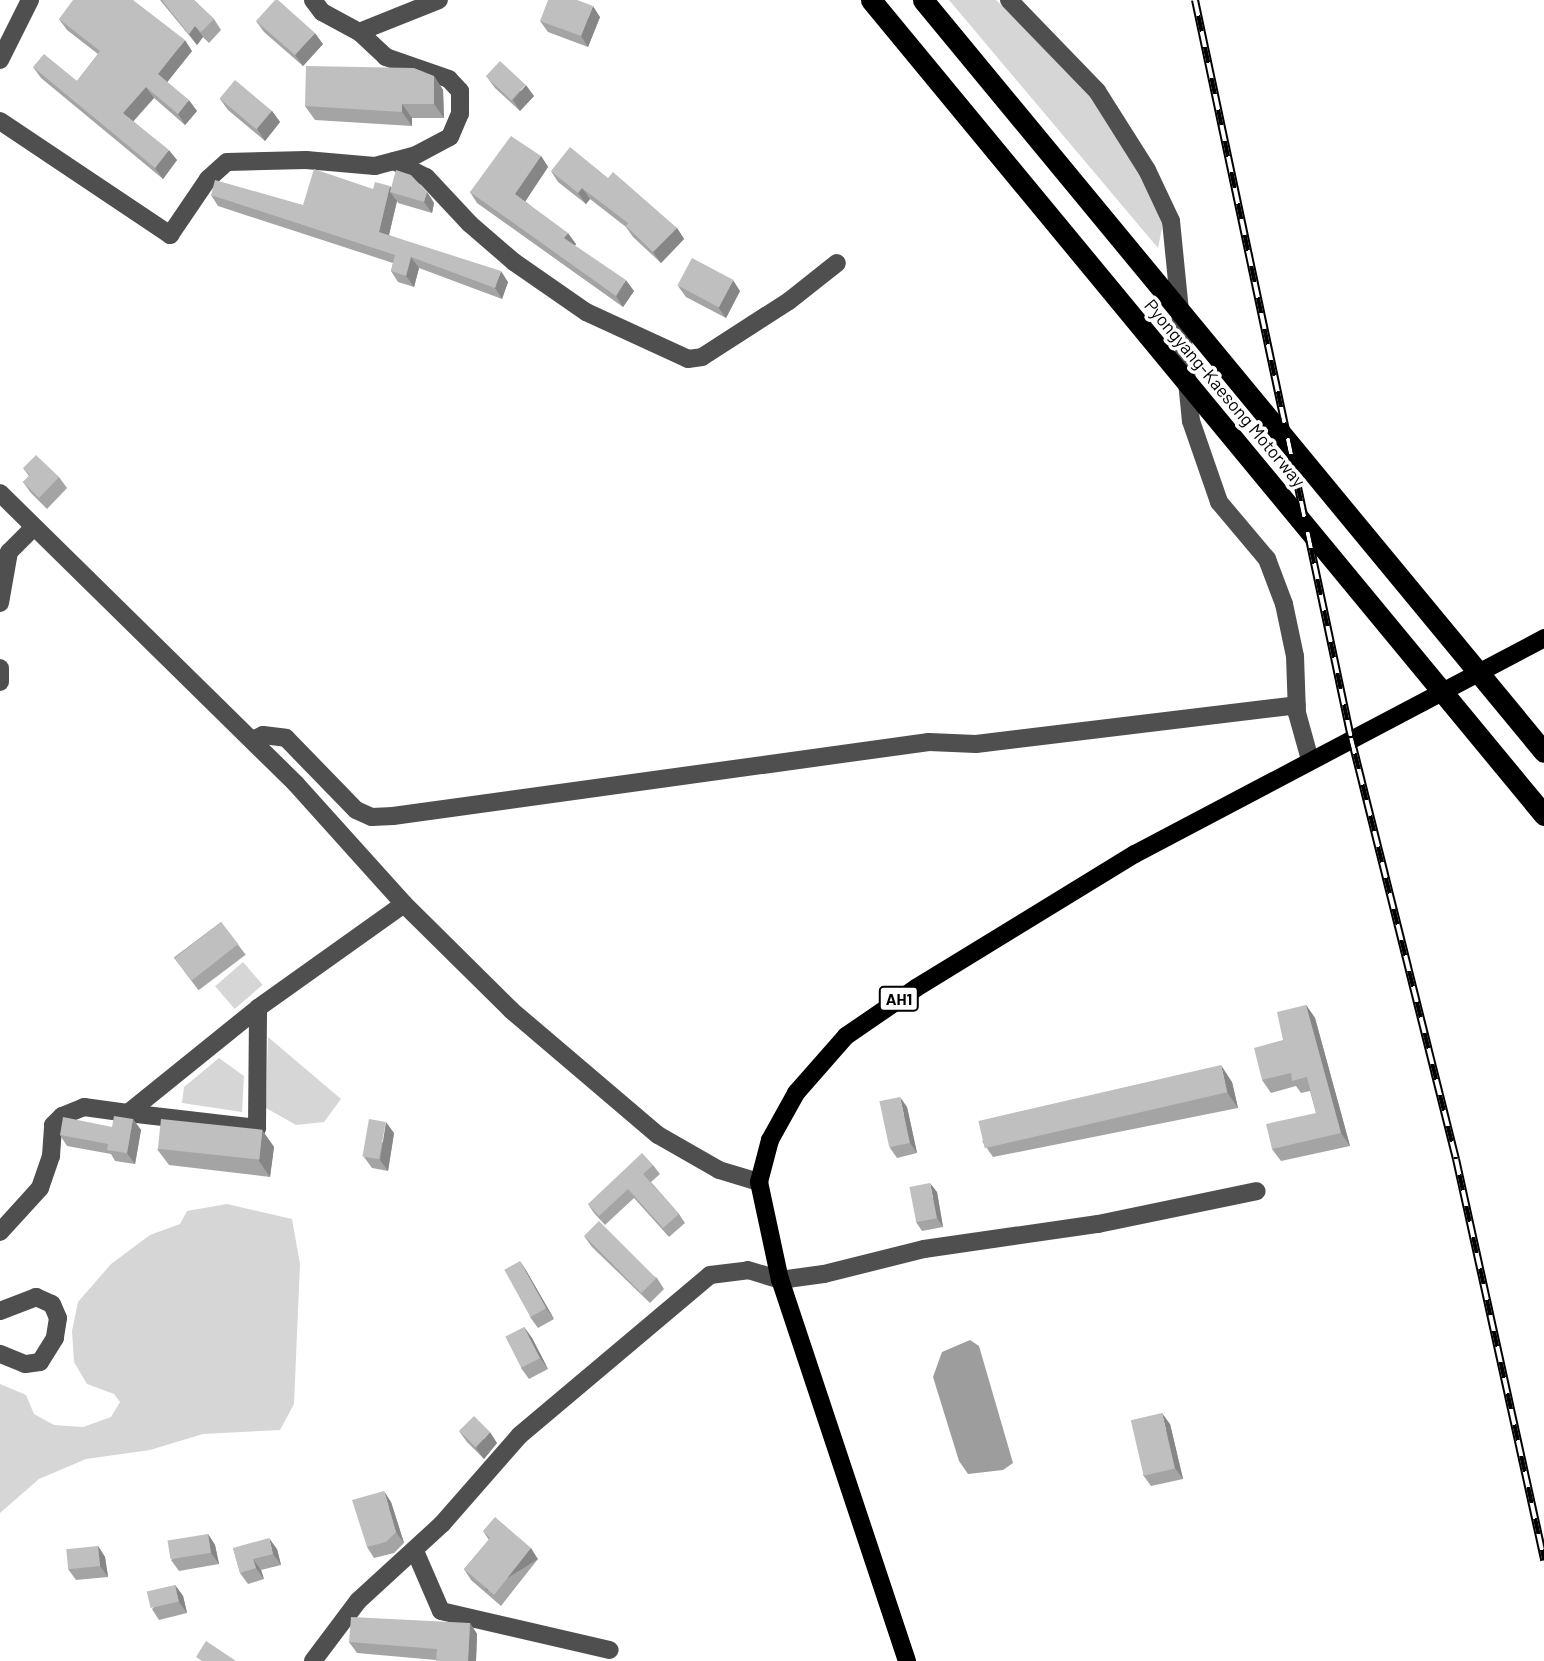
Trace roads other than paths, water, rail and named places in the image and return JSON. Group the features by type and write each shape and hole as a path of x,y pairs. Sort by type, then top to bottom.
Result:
{"highway":[{"name":"Pyongyang-Kaesong Motorway","path":"871,0 1544,815"},
{"name":"Pyongyang-Kaesong Motorway","path":"923,0 1544,752"}],"main road":[{"name":"AH1","path":"907,1661 780,1280 759,1182 770,1140 796,1093 846,1036 916,988 1135,855 1544,638"}],"street":[{"path":"0,60 30,0"},
{"path":"0,121 170,235 208,178 227,162 306,160 375,166 416,155 450,137 460,114 460,90 449,79 386,57 359,32 322,12 313,0"},
{"path":"359,32 411,5 439,0"},
{"path":"1009,0 1097,91 1147,170 1171,221 1191,421 1219,502 1266,559 1284,604 1295,656 1297,705 1310,760"},
{"path":"394,161 426,177 470,224 514,262 586,312 688,359 702,358 789,301 837,262"},
{"path":"0,493 253,740 404,904 511,1010 658,1135 719,1170 759,1182"},
{"path":"0,603 9,552 34,527"},
{"path":"0,668 0,682"},
{"path":"253,740 263,735 286,738 356,810 372,817 393,817 929,742 976,744 1297,705"},
{"path":"128,1113 258,1008 404,904"},
{"path":"0,1232 40,1188 51,1156 53,1125 62,1116 84,1107 257,1128 258,1008"},
{"path":"313,1661 358,1601 415,1551 520,1435 710,1275 748,1270 780,1280 924,1249 1098,1224 1257,1191"},
{"path":"0,1311 36,1297 52,1304 58,1318 55,1338 40,1362 25,1364 0,1354"},
{"path":"415,1551 441,1611 610,1650"}],"railway":[{"path":"1195,0 1351,738 1456,1159 1544,1560"}]}
